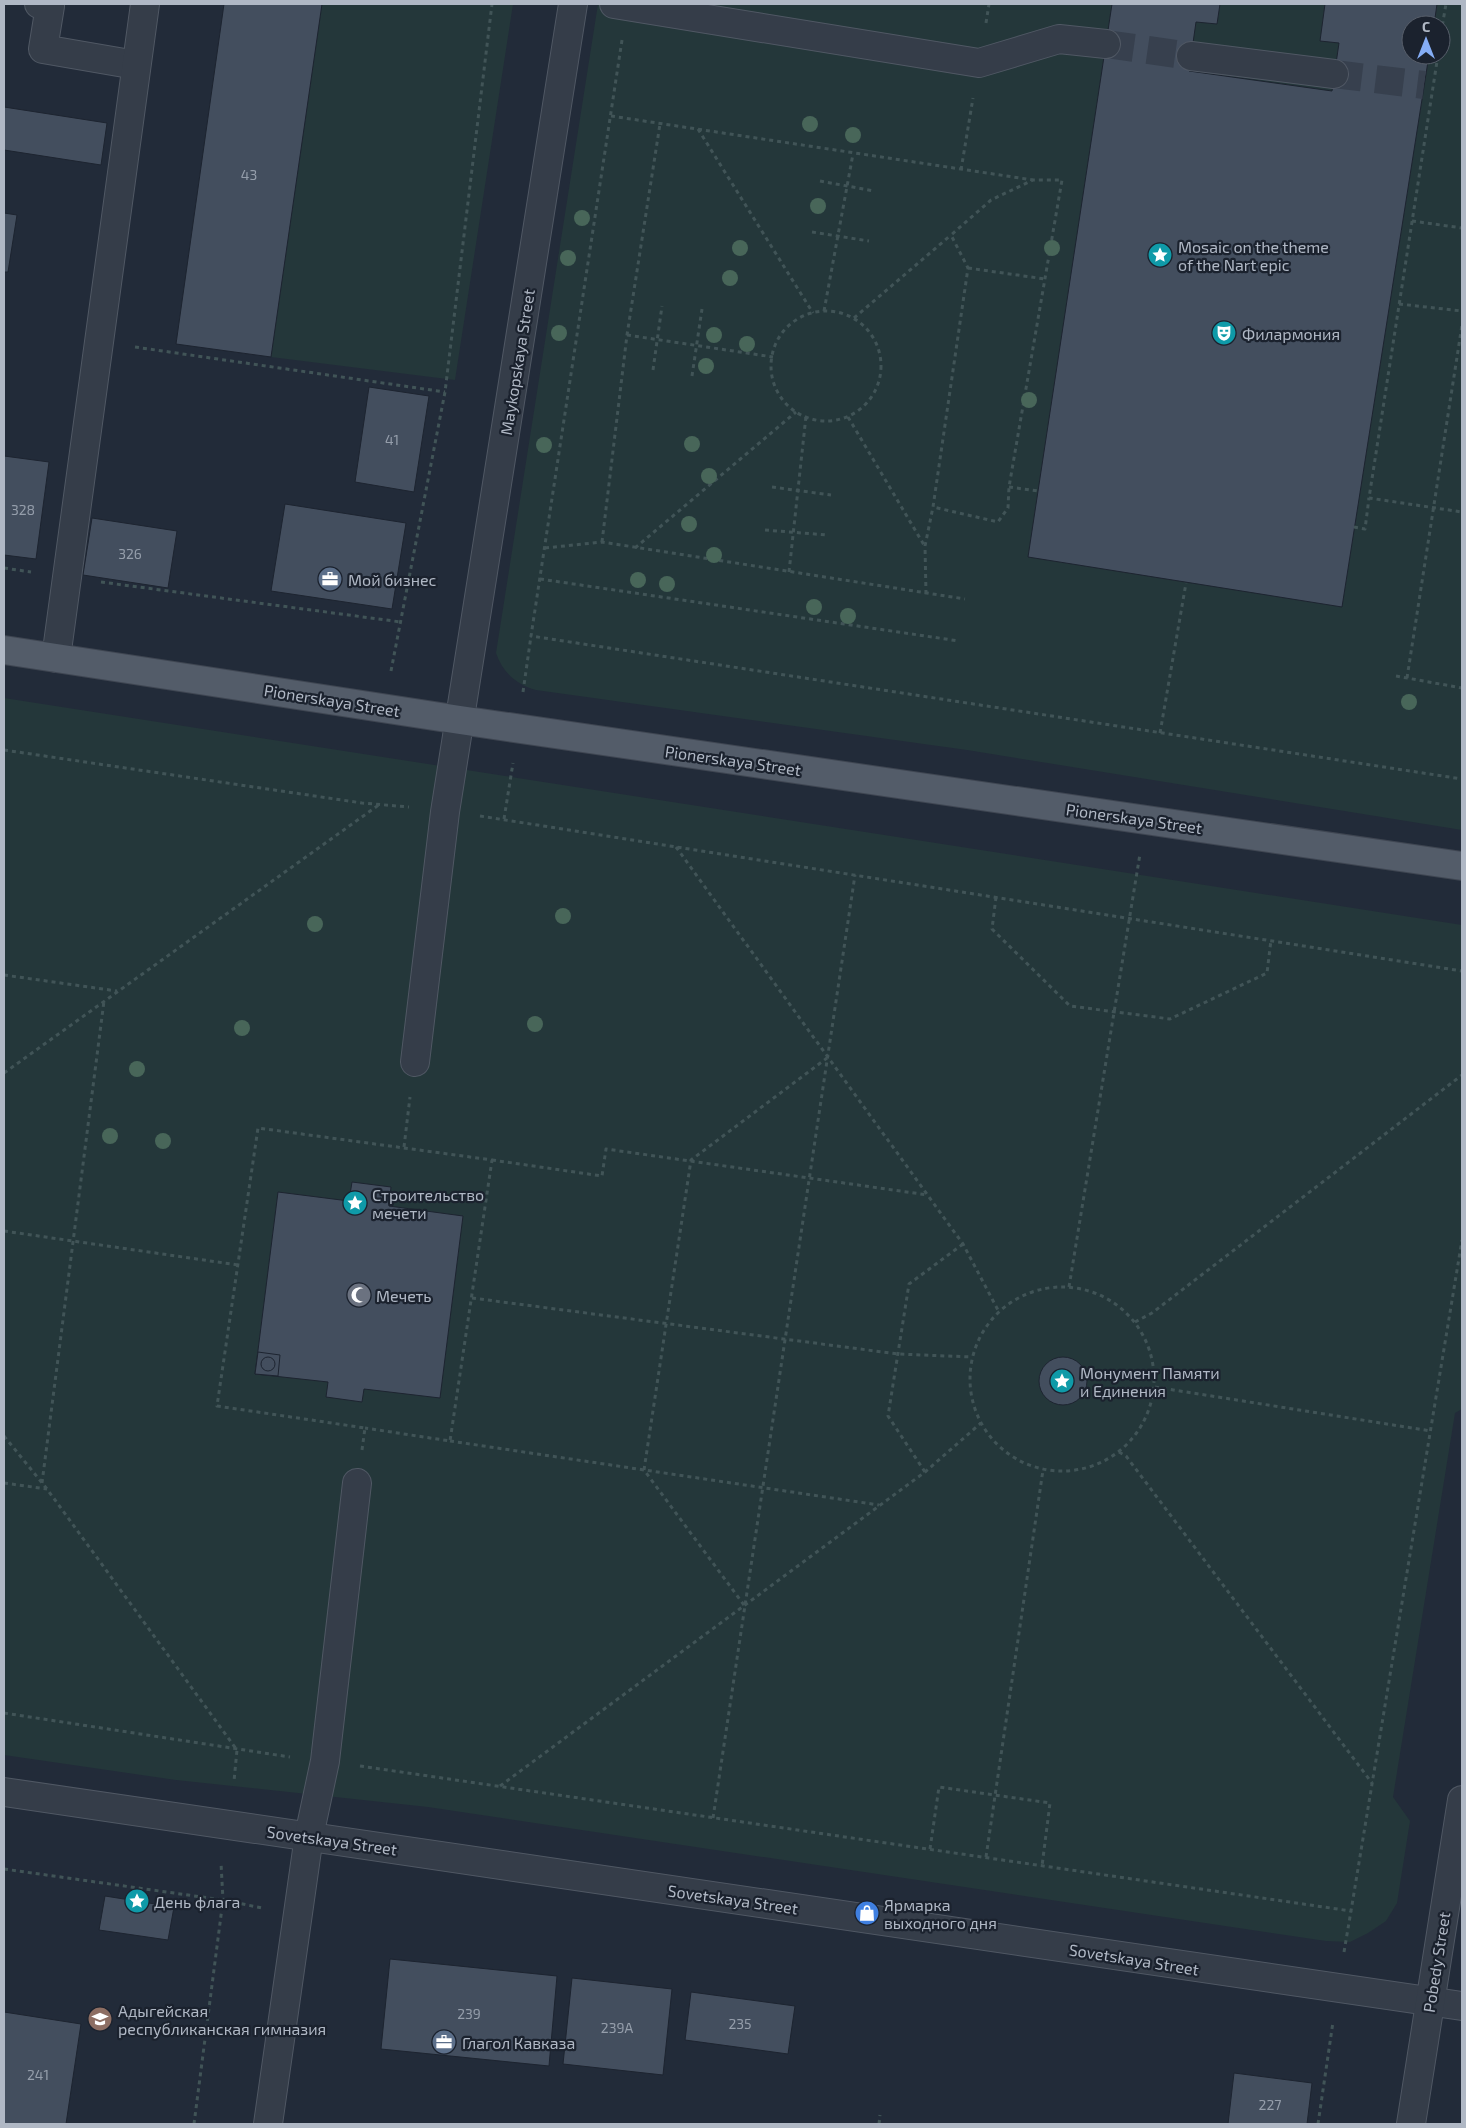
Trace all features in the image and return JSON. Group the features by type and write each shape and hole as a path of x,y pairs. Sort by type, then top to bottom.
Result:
{"main road":[{"name":"Pionerskaya Street","path":"4,650 460,720 1462,866"}],"street":[{"path":"38,4 50,6 43,49 136,65"},
{"path":"56,658 145,4"},
{"name":"Maykopskaya Street","path":"415,1062 445,812 573,4"},
{"path":"621,5 979,63 1059,39 1106,44"},
{"path":"1191,56 1334,74"},
{"path":"268,2124 309,1836 325,1761 357,1482"},
{"name":"Sovetskaya Street","path":"4,1792 1462,2006"},
{"name":"Pobedy Street","path":"1411,2124 1462,1800"}],"path":[{"path":"391,671 445,392 492,4"},
{"path":"621,5 611,116 531,636 1462,779"},
{"path":"1354,526 1365,529 1436,65"},
{"path":"611,116 961,170 1033,180 1062,180 1009,487 1008,508 998,522 933,507"},
{"path":"602,542 627,335 660,124"},
{"path":"698,129 813,313"},
{"path":"961,170 968,130"},
{"path":"824,311 853,154"},
{"path":"854,318 991,200 1033,180"},
{"path":"820,181 874,191"},
{"path":"1412,221 1462,228"},
{"path":"812,232 869,242"},
{"path":"926,594 925,546 933,507 968,268 951,235"},
{"path":"968,268 1045,279"},
{"path":"1399,304 1462,311"},
{"path":"653,370 662,306"},
{"path":"692,376 702,309"},
{"path":"824,311 838,312 854,318 868,329 878,344 882,361 880,378 874,394 863,408 848,417 831,421 814,420 796,412 782,399 773,383 771,364 775,345 786,328 801,317 824,311"},
{"path":"1407,678 1462,326"},
{"path":"627,335 773,357"},
{"path":"100,342 445,392"},
{"path":"634,548 796,412"},
{"path":"789,572 806,416"},
{"path":"848,417 925,546"},
{"path":"772,487 831,495"},
{"path":"1009,487 1038,491"},
{"path":"1370,498 1462,512"},
{"path":"765,530 827,536"},
{"path":"545,548 602,542 965,599"},
{"path":"4,568 401,622"},
{"path":"540,579 959,641"},
{"path":"1160,733 1186,583"},
{"path":"1396,676 1462,688"},
{"path":"4,750 445,812 1462,971"},
{"path":"4,1072 381,804"},
{"path":"1069,1287 1145,820"},
{"path":"675,847 963,1244 999,1312"},
{"path":"712,1818 856,875"},
{"path":"996,897 992,929 1070,1006 1170,1019 1267,973 1271,940"},
{"path":"4,975 118,991"},
{"path":"42,1482 104,1001"},
{"path":"744,1605 644,1470 690,1160 828,1058"},
{"path":"404,1147 415,1062"},
{"path":"1135,1322 1152,1313 1462,1075"},
{"path":"880,1505 217,1406 258,1128 602,1176 606,1149 928,1195"},
{"path":"450,1441 492,1160"},
{"path":"4,1231 238,1265"},
{"path":"4,1713 237,1750 500,1786 1351,1911 1462,1240"},
{"path":"924,1472 888,1416 909,1284 963,1244"},
{"path":"1044,1287 1069,1287 1089,1291 1114,1303 1135,1322 1147,1342 1154,1364 1155,1387 1149,1412 1136,1434 1119,1452 1095,1465 1068,1471 1043,1470 1016,1458 996,1443 981,1423 973,1402 970,1379 972,1357 979,1341 999,1312 1018,1299 1044,1287"},
{"path":"472,1298 898,1354 972,1357"},
{"path":"1155,1387 1431,1431"},
{"path":"500,1786 924,1472 981,1423"},
{"path":"357,1482 366,1428"},
{"path":"4,1436 42,1482 237,1750 234,1781"},
{"path":"1119,1452 1126,1456 1372,1783"},
{"path":"986,1857 1043,1470"},
{"path":"4,1482 47,1489"},
{"path":"930,1849 939,1787 1050,1803 1042,1866"},
{"path":"194,2124 223,1900 220,1863"},
{"path":"4,1869 223,1900 262,1908"},
{"path":"1318,2124 1326,2066"},
{"path":"879,2124 880,2115"}],"shaded area":[{"path":"322,4 513,4 455,380 271,357"},
{"path":"598,4 1462,4 1462,830 967,750 536,690 511,677 496,653"},
{"path":"4,698 1462,925 1462,1409 1455,1413 1393,1797 1410,1821 1397,1903 1386,1921 1350,1942 1326,1941 428,1807 176,1780 4,1755"}],"building":[{"path":"224,4 322,4 271,357 176,344"},
{"name":"Филармония","path":"1112,4 1220,4 1217,24 1196,22 1189,71 1332,91 1339,43 1320,41 1325,4 1437,4 1435,15 1401,15 1401,65 1427,65 1342,607 1028,557"},
{"path":"4,107 107,123 101,165 4,150"},
{"path":"4,213 17,215 8,272 4,272"},
{"path":"369,387 429,396 414,492 355,482"},
{"path":"4,456 49,462 36,559 4,555"},
{"path":"285,504 406,523 392,609 271,591"},
{"path":"92,518 177,531 168,588 83,575"},
{"name":"Мечеть","path":"352,1182 391,1187 389,1206 463,1216 440,1398 364,1389 362,1402 326,1397 328,1382 255,1374 278,1192 349,1201"},
{"path":"258,1352 280,1355 278,1376 255,1374"},
{"path":"265,1357 271,1357 275,1364 271,1371 265,1371 261,1367 261,1361"},
{"path":"1058,1357 1068,1357 1080,1364 1087,1376 1087,1386 1080,1398 1068,1405 1058,1405 1050,1401 1043,1394 1039,1386 1039,1376 1043,1368 1050,1361"},
{"path":"105,1896 174,1907 168,1940 99,1930"},
{"path":"390,1959 557,1976 549,2066 381,2049"},
{"path":"572,1978 672,1989 663,2075 563,2064"},
{"path":"691,1992 795,2006 788,2054 685,2040"},
{"path":"4,2012 81,2024 66,2124 4,2124"},
{"path":"1234,2073 1312,2083 1307,2124 1228,2124"}],"tunnel":[{"path":"1106,44 1191,56"},
{"path":"1334,74 1424,85"}],"place":[{"name":"Mosaic on the theme of the Nart epic","path":"1160,255"},
{"name":"Филармония","path":"1224,333"},
{"name":"Мой бизнес","path":"330,579"},
{"name":"Строительство мечети","path":"355,1203"},
{"name":"Мечеть","path":"359,1295"},
{"name":"Монумент Памяти и Единения","path":"1062,1381"},
{"name":"День флага","path":"137,1901"},
{"name":"Ярмарка выходного дня","path":"867,1913"},
{"name":"Адыгейская республиканская гимназия","path":"100,2019"},
{"name":"Глагол Кавказа","path":"444,2042"}]}
